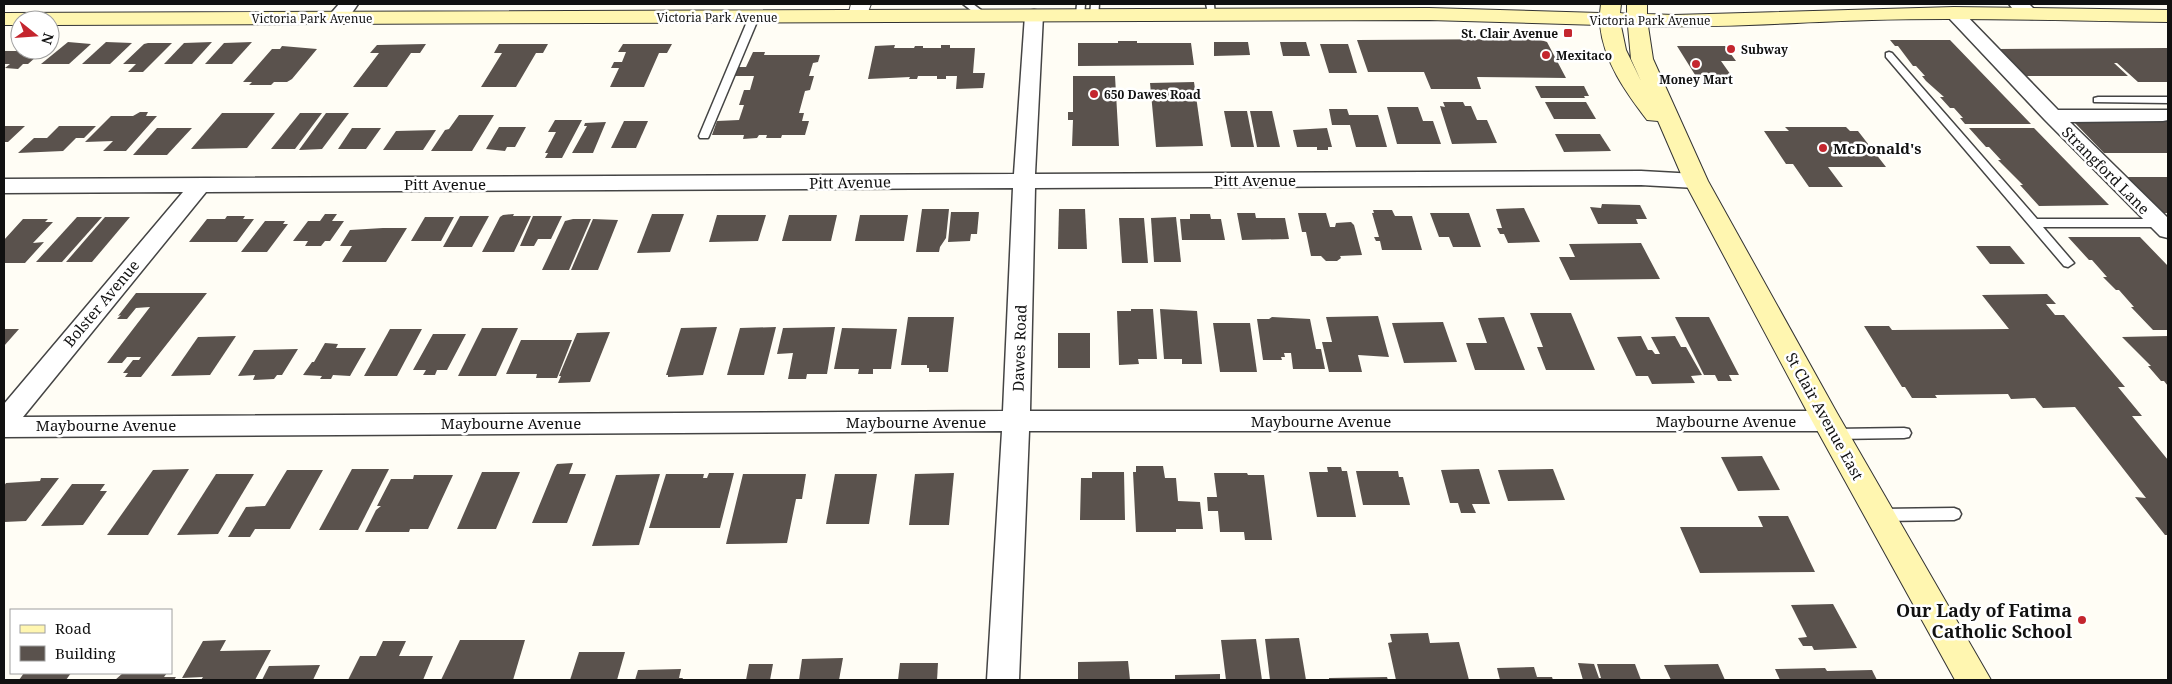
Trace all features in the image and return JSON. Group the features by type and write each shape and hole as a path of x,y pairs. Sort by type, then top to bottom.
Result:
{"main road":[{"path":"1774,4 1796,10"},
{"name":"Victoria Park Avenue","path":"4,19 342,11 754,17 859,10 984,16 1034,15 1088,9 1389,9 1429,14 1610,10 1796,10 1871,14"},
{"name":"Victoria Park Avenue","path":"1637,10 1790,19 1871,14 1954,13 2024,9 2168,16"},
{"name":"St Clair Avenue East","path":"1610,10 1610,34 1619,62 1644,101 1682,150"},
{"name":"St Clair Avenue East","path":"1637,10 1642,60 1696,181 1880,515 1974,680"}],"street":[{"name":"Strangford Lane","path":"1954,13 2052,116 2166,226"},
{"name":"Dawes Road","path":"1003,680 1016,421 1024,182 1034,15"},
{"name":"Strangford Lane","path":"2052,116 2166,108"},
{"name":"Pitt Avenue","path":"4,186 1641,178 1696,181"},
{"name":"Bolster Avenue","path":"4,422 200,185"},
{"name":"Maybourne Avenue","path":"4,427 1016,421 1831,427"}],"lane":[{"path":"966,4 984,16"},
{"path":"704,136 754,17"},
{"path":"1889,55 2068,263"},
{"path":"2098,100 2166,108"},
{"path":"2033,223 2166,226"},
{"path":"1831,427 1904,433"},
{"path":"1880,515 1954,514"}],"building":[{"path":"1538,39 1547,42 1566,78 1477,77 1481,89 1431,89 1424,72 1368,72 1357,40"},
{"path":"1890,40 1950,40 2031,124 1965,124 1960,118 1963,118 1954,108 1950,108 1940,97 1944,97 1926,81 1922,76 1925,76 1916,66 1913,66 1898,46 1895,46"},
{"path":"1118,41 1191,43 1194,65 1078,66 1078,43 1118,43"},
{"path":"68,42 91,44 69,64 41,64 46,60 60,60 60,49"},
{"path":"106,42 132,43 110,64 82,64"},
{"path":"212,42 192,64 164,64 184,43"},
{"path":"252,42 232,64 205,64 224,43"},
{"path":"1214,42 1248,42 1250,55 1214,56"},
{"path":"1280,42 1306,42 1310,56 1283,56"},
{"path":"172,43 143,72 128,72 136,64 123,64 144,44"},
{"path":"426,44 420,53 411,53 387,87 353,87 379,53 370,53 377,45"},
{"path":"499,44 548,44 543,53 536,53 516,87 481,87 502,53 494,53"},
{"path":"623,44 672,44 667,53 659,53 644,87 610,87 619,68 611,68 614,62 622,62 626,52 618,52"},
{"path":"1320,44 1348,44 1357,73 1329,73"},
{"path":"895,45 894,48 923,46 923,48 941,48 941,45 950,45 950,48 975,48 973,73 985,73 983,88 956,89 957,76 946,76 946,79 937,79 937,76 918,76 917,79 909,79 910,77 868,79 875,46"},
{"path":"282,46 317,49 292,79 287,82 274,82 271,85 249,85 252,82 243,82 272,49 280,49"},
{"path":"1677,46 1725,46 1736,61 1721,61 1733,78 1697,78"},
{"path":"2168,48 2168,82 2138,82 2117,63 2114,63 2128,76 2025,76 1998,49"},
{"path":"4,51 10,51 10,60 33,60 28,64 23,64 18,69 5,68 10,64 4,64"},
{"path":"753,52 765,52 764,55 820,55 818,62 813,63 809,76 814,76 810,90 805,91 799,113 804,113 802,121 809,121 805,135 782,135 781,138 766,138 767,135 759,135 757,138 743,139 744,135 712,135 717,121 739,120 744,105 739,105 744,90 750,90 754,76 733,76 736,67 746,67"},
{"name":"650 Dawes Road","path":"1073,76 1115,76 1119,146 1072,146 1073,120 1068,120 1068,112 1073,112"},
{"path":"1194,82 1203,146 1156,147 1150,83"},
{"path":"1535,86 1584,86 1589,96 1584,96 1585,98 1541,98"},
{"path":"1443,102 1463,102 1465,106 1471,106 1477,120 1487,120 1497,143 1452,144 1440,106 1445,107"},
{"path":"1545,102 1586,102 1596,119 1554,119"},
{"path":"1387,107 1418,107 1423,121 1433,121 1441,144 1397,144"},
{"path":"1329,109 1347,109 1349,115 1378,115 1387,147 1356,147 1350,125 1332,125"},
{"path":"1224,111 1247,111 1254,147 1231,147"},
{"path":"1250,111 1272,111 1280,147 1257,147"},
{"path":"140,112 148,112 146,116 157,116 126,151 103,151 113,141 85,142 111,116 133,116"},
{"path":"222,113 275,113 247,148 191,149"},
{"path":"300,113 322,113 295,149 271,149"},
{"path":"326,113 349,113 322,149 299,150"},
{"path":"459,115 494,115 472,151 431,151 445,130 449,129"},
{"path":"555,120 582,120 562,158 545,158 548,153 545,153 556,132 548,132"},
{"path":"2072,120 2168,121 2168,153 2104,153"},
{"path":"624,121 648,121 636,148 611,148"},
{"path":"606,122 593,153 572,153 587,126 584,126 585,123"},
{"path":"4,126 25,126 8,142 4,142"},
{"path":"59,126 96,126 84,138 76,138 63,151 18,153 34,138 47,138"},
{"path":"499,127 526,127 515,147 507,147 505,151 486,149"},
{"name":"McDonald's","path":"1785,127 1846,127 1850,131 1858,131 1886,167 1828,167 1843,187 1809,187 1793,164 1786,164 1764,131 1789,131"},
{"path":"157,128 192,128 167,155 133,155"},
{"path":"352,128 381,128 366,149 338,149"},
{"path":"1327,128 1332,147 1328,147 1328,150 1317,150 1317,147 1297,147 1293,130"},
{"path":"1969,128 2034,128 2109,205 2039,206 2020,185 2023,185 1998,160 2001,160"},
{"path":"436,130 423,150 383,150 396,131"},
{"path":"1555,134 1600,134 1611,151 1564,152"},
{"path":"2127,177 2168,177 2168,213 2163,213"},
{"path":"1602,204 1640,205 1647,219 1636,219 1638,224 1598,224 1590,207 1601,208"},
{"path":"1524,208 1540,242 1508,243 1504,234 1500,234 1497,228 1502,228 1496,209"},
{"path":"922,209 949,209 946,238 939,252 916,252"},
{"path":"1059,209 1085,209 1087,249 1058,249"},
{"path":"1373,210 1392,210 1395,216 1412,216 1422,250 1382,250 1380,241 1376,241 1374,237 1379,237 1372,213 1374,213"},
{"path":"951,212 979,212 977,234 971,234 970,241 948,242"},
{"path":"1237,213 1255,213 1256,218 1285,218 1289,239 1242,240"},
{"path":"1298,213 1326,213 1330,227 1335,227 1336,223 1351,222 1354,225 1362,255 1340,256 1341,258 1337,261 1326,261 1321,256 1311,256 1306,232 1302,232"},
{"path":"1430,213 1469,213 1481,247 1453,247 1449,237 1439,237"},
{"path":"325,214 337,214 332,221 344,221 330,241 325,241 321,246 305,246 308,241 293,241 308,221 320,221"},
{"path":"514,214 513,216 531,216 514,252 482,252 500,217"},
{"path":"652,214 684,214 670,252 637,253"},
{"path":"1190,214 1210,214 1211,219 1221,219 1225,240 1182,240 1180,219 1190,219"},
{"path":"717,215 766,215 758,241 709,242"},
{"path":"789,215 837,215 831,241 782,241"},
{"path":"860,215 908,215 904,241 855,241"},
{"path":"227,216 245,216 243,219 254,219 237,242 189,242 207,219 225,219"},
{"path":"460,216 489,216 472,247 443,247"},
{"path":"533,216 562,216 551,239 538,239 534,246 520,246"},
{"path":"77,217 102,217 62,262 36,262"},
{"path":"105,217 130,217 92,262 66,262"},
{"path":"425,217 454,217 441,241 411,241"},
{"path":"1176,217 1181,262 1154,262 1151,218"},
{"path":"1119,218 1144,218 1148,263 1122,263"},
{"path":"23,219 48,219 45,222 53,222 33,243 44,242 25,263 4,263 4,240"},
{"path":"591,219 569,270 542,270 565,221"},
{"path":"593,219 618,220 598,270 571,270"},
{"path":"265,221 285,221 283,224 288,224 267,252 241,252"},
{"path":"407,228 386,262 342,262 352,246 340,246 350,230"},
{"path":"2068,237 2140,237 2168,266 2168,330 2153,330 2131,307 2134,307 2119,290 2116,290 2103,277 2107,277 2092,260 2089,260"},
{"path":"1641,243 1660,279 1570,280 1559,257 1575,257 1569,244"},
{"path":"1976,246 2010,246 2025,264 1990,264"},
{"path":"136,293 207,293 141,377 125,377 128,373 123,373 133,360 139,360 141,357 127,357 122,363 107,363 150,307 136,308 127,319 117,319"},
{"path":"2047,294 2056,304 2046,304 2055,315 2064,315 2125,387 2118,387 2142,416 2132,416 2168,460 2168,535 2165,535 2135,497 2146,498 2075,407 2043,408 2035,398 2011,399 2008,394 1935,395 1937,398 1912,398 1905,387 1902,387 1864,326 1889,326 1892,330 2009,329 1982,295"},
{"path":"1131,309 1153,309 1157,359 1138,359 1139,364 1119,365 1117,311 1131,311"},
{"path":"1160,309 1197,311 1202,364 1182,364 1182,359 1164,359"},
{"path":"1530,313 1571,313 1595,370 1546,370 1537,347 1543,347"},
{"path":"1378,316 1389,357 1358,355 1362,372 1329,372 1322,342 1332,342 1326,317"},
{"path":"908,317 954,317 948,372 929,372 927,365 901,365"},
{"path":"1272,317 1310,319 1316,349 1321,349 1325,369 1293,369 1291,353 1284,353 1285,357 1281,357 1282,360 1263,360 1257,319 1269,319"},
{"path":"1504,317 1525,370 1475,370 1466,343 1487,343 1478,318"},
{"path":"1675,317 1709,317 1739,375 1729,375 1732,381 1718,381 1715,375 1704,375"},
{"path":"1443,322 1457,362 1404,363 1392,323"},
{"path":"1213,323 1250,323 1257,372 1220,372"},
{"path":"717,327 703,375 668,377 666,375 681,328"},
{"path":"776,327 764,375 727,375 740,328"},
{"path":"835,327 827,374 807,374 806,379 788,379 793,353 777,354 783,328"},
{"path":"482,328 518,328 496,376 458,376"},
{"path":"842,328 897,329 891,369 873,369 873,374 858,374 859,369 834,369"},
{"path":"4,329 19,329 4,346"},
{"path":"390,329 422,329 397,376 364,376"},
{"path":"610,332 590,382 558,383 561,376 559,376 577,333"},
{"path":"1058,333 1090,333 1090,368 1058,368"},
{"path":"433,334 466,334 447,370 437,370 435,375 423,375 426,370 413,370"},
{"path":"236,336 210,375 171,376 198,337"},
{"path":"1641,336 1648,350 1652,350 1655,354 1660,354 1651,337 1675,336 1681,347 1686,347 1702,375 1691,376 1695,383 1652,384 1648,376 1636,376 1617,337"},
{"path":"2168,336 2168,386 2164,381 2161,381 2148,366 2151,366 2122,337"},
{"path":"521,340 572,340 557,378 536,378 537,374 506,374"},
{"path":"325,343 338,344 336,348 366,348 350,376 333,375 331,379 320,379 322,376 303,375 312,362 314,362"},
{"path":"298,349 282,375 277,375 274,379 253,380 255,375 238,376 254,350"},
{"path":"1762,456 1780,490 1738,491 1721,457"},
{"path":"573,463 569,474 586,474 567,523 532,523 557,464"},
{"path":"1136,466 1163,466 1165,478 1176,478 1178,501 1200,502 1203,529 1176,529 1176,532 1136,532 1133,472 1136,472"},
{"path":"1327,467 1341,467 1342,471 1347,471 1356,517 1317,517 1309,472 1328,472"},
{"path":"189,469 148,535 107,535 153,470"},
{"path":"352,469 389,469 358,530 319,530"},
{"path":"1479,469 1490,504 1472,504 1476,513 1461,513 1458,503 1450,503 1441,470"},
{"path":"1553,469 1565,500 1508,501 1498,470"},
{"path":"287,470 323,470 290,529 255,529 250,537 228,537 246,507 265,506"},
{"path":"1356,471 1398,471 1399,477 1403,477 1410,505 1363,505"},
{"path":"482,472 520,472 496,529 457,529"},
{"path":"1092,472 1124,472 1125,520 1080,520 1081,478 1092,478"},
{"path":"709,473 734,473 720,528 649,528 666,474 704,474 703,478 707,478"},
{"path":"954,473 949,525 909,525 915,474"},
{"path":"1214,473 1264,475 1272,540 1245,540 1244,532 1220,532 1218,511 1208,511 1207,497 1217,497"},
{"path":"216,474 254,474 218,534 177,535"},
{"path":"660,474 639,545 592,546 616,475"},
{"path":"743,474 806,474 802,499 796,499 787,543 726,544"},
{"path":"835,474 877,474 869,524 826,524"},
{"path":"414,475 453,475 428,529 410,529 409,532 365,532 376,510 381,506 377,506 391,479 413,479"},
{"path":"41,478 59,478 26,521 4,522 4,486 6,483 40,481"},
{"path":"72,484 105,484 100,491 107,491 83,525 41,526"},
{"path":"1758,516 1788,516 1815,572 1700,573 1680,527 1763,527"},
{"path":"1833,604 1857,648 1814,650 1812,646 1803,646 1798,638 1807,637 1791,605"},
{"path":"1428,633 1430,643 1459,642 1469,680 1396,680 1388,643 1392,642 1390,634"},
{"path":"1299,638 1306,680 1270,680 1265,639"},
{"path":"1256,639 1262,680 1226,680 1221,640"},
{"path":"226,640 220,651 271,650 255,680 201,680 203,677 182,678 203,641"},
{"path":"460,640 525,640 513,680 441,680"},
{"path":"383,641 406,641 399,656 433,656 423,680 348,680 360,656 376,656"},
{"path":"579,652 625,652 617,680 570,680"},
{"path":"843,658 839,680 799,680 802,659"},
{"path":"1128,661 1130,680 1078,680 1078,662"},
{"path":"900,663 938,663 937,680 898,680"},
{"path":"1578,663 1594,664 1599,678 1601,678 1597,664 1635,664 1641,680 1583,680"},
{"path":"749,664 773,664 770,680 746,680"},
{"path":"1718,664 1725,680 1671,680 1664,665"},
{"path":"320,665 313,680 262,680 269,666"},
{"path":"1534,667 1537,677 1552,677 1553,680 1500,680 1497,668"},
{"path":"1825,668 1827,671 1872,670 1877,680 1780,680 1775,669"},
{"path":"681,669 679,678 683,678 682,680 635,680 638,670"},
{"path":"23,674 70,674 66,680 19,680"},
{"path":"122,674 166,674 164,677 176,677 174,680 115,680"},
{"path":"1220,674 1220,680 1175,680 1175,675"},
{"path":"1387,677 1388,680 1329,680 1329,678"}],"place":[{"name":"St. Clair Avenue","path":"1568,33"},
{"name":"Subway","path":"1731,49"},
{"name":"Mexitaco","path":"1546,55"},
{"name":"Money Mart","path":"1696,64"},
{"name":"650 Dawes Road","path":"1094,94"},
{"name":"McDonald's","path":"1823,148"},
{"name":"Our Lady of Fatima Catholic School","path":"2082,620"}]}
